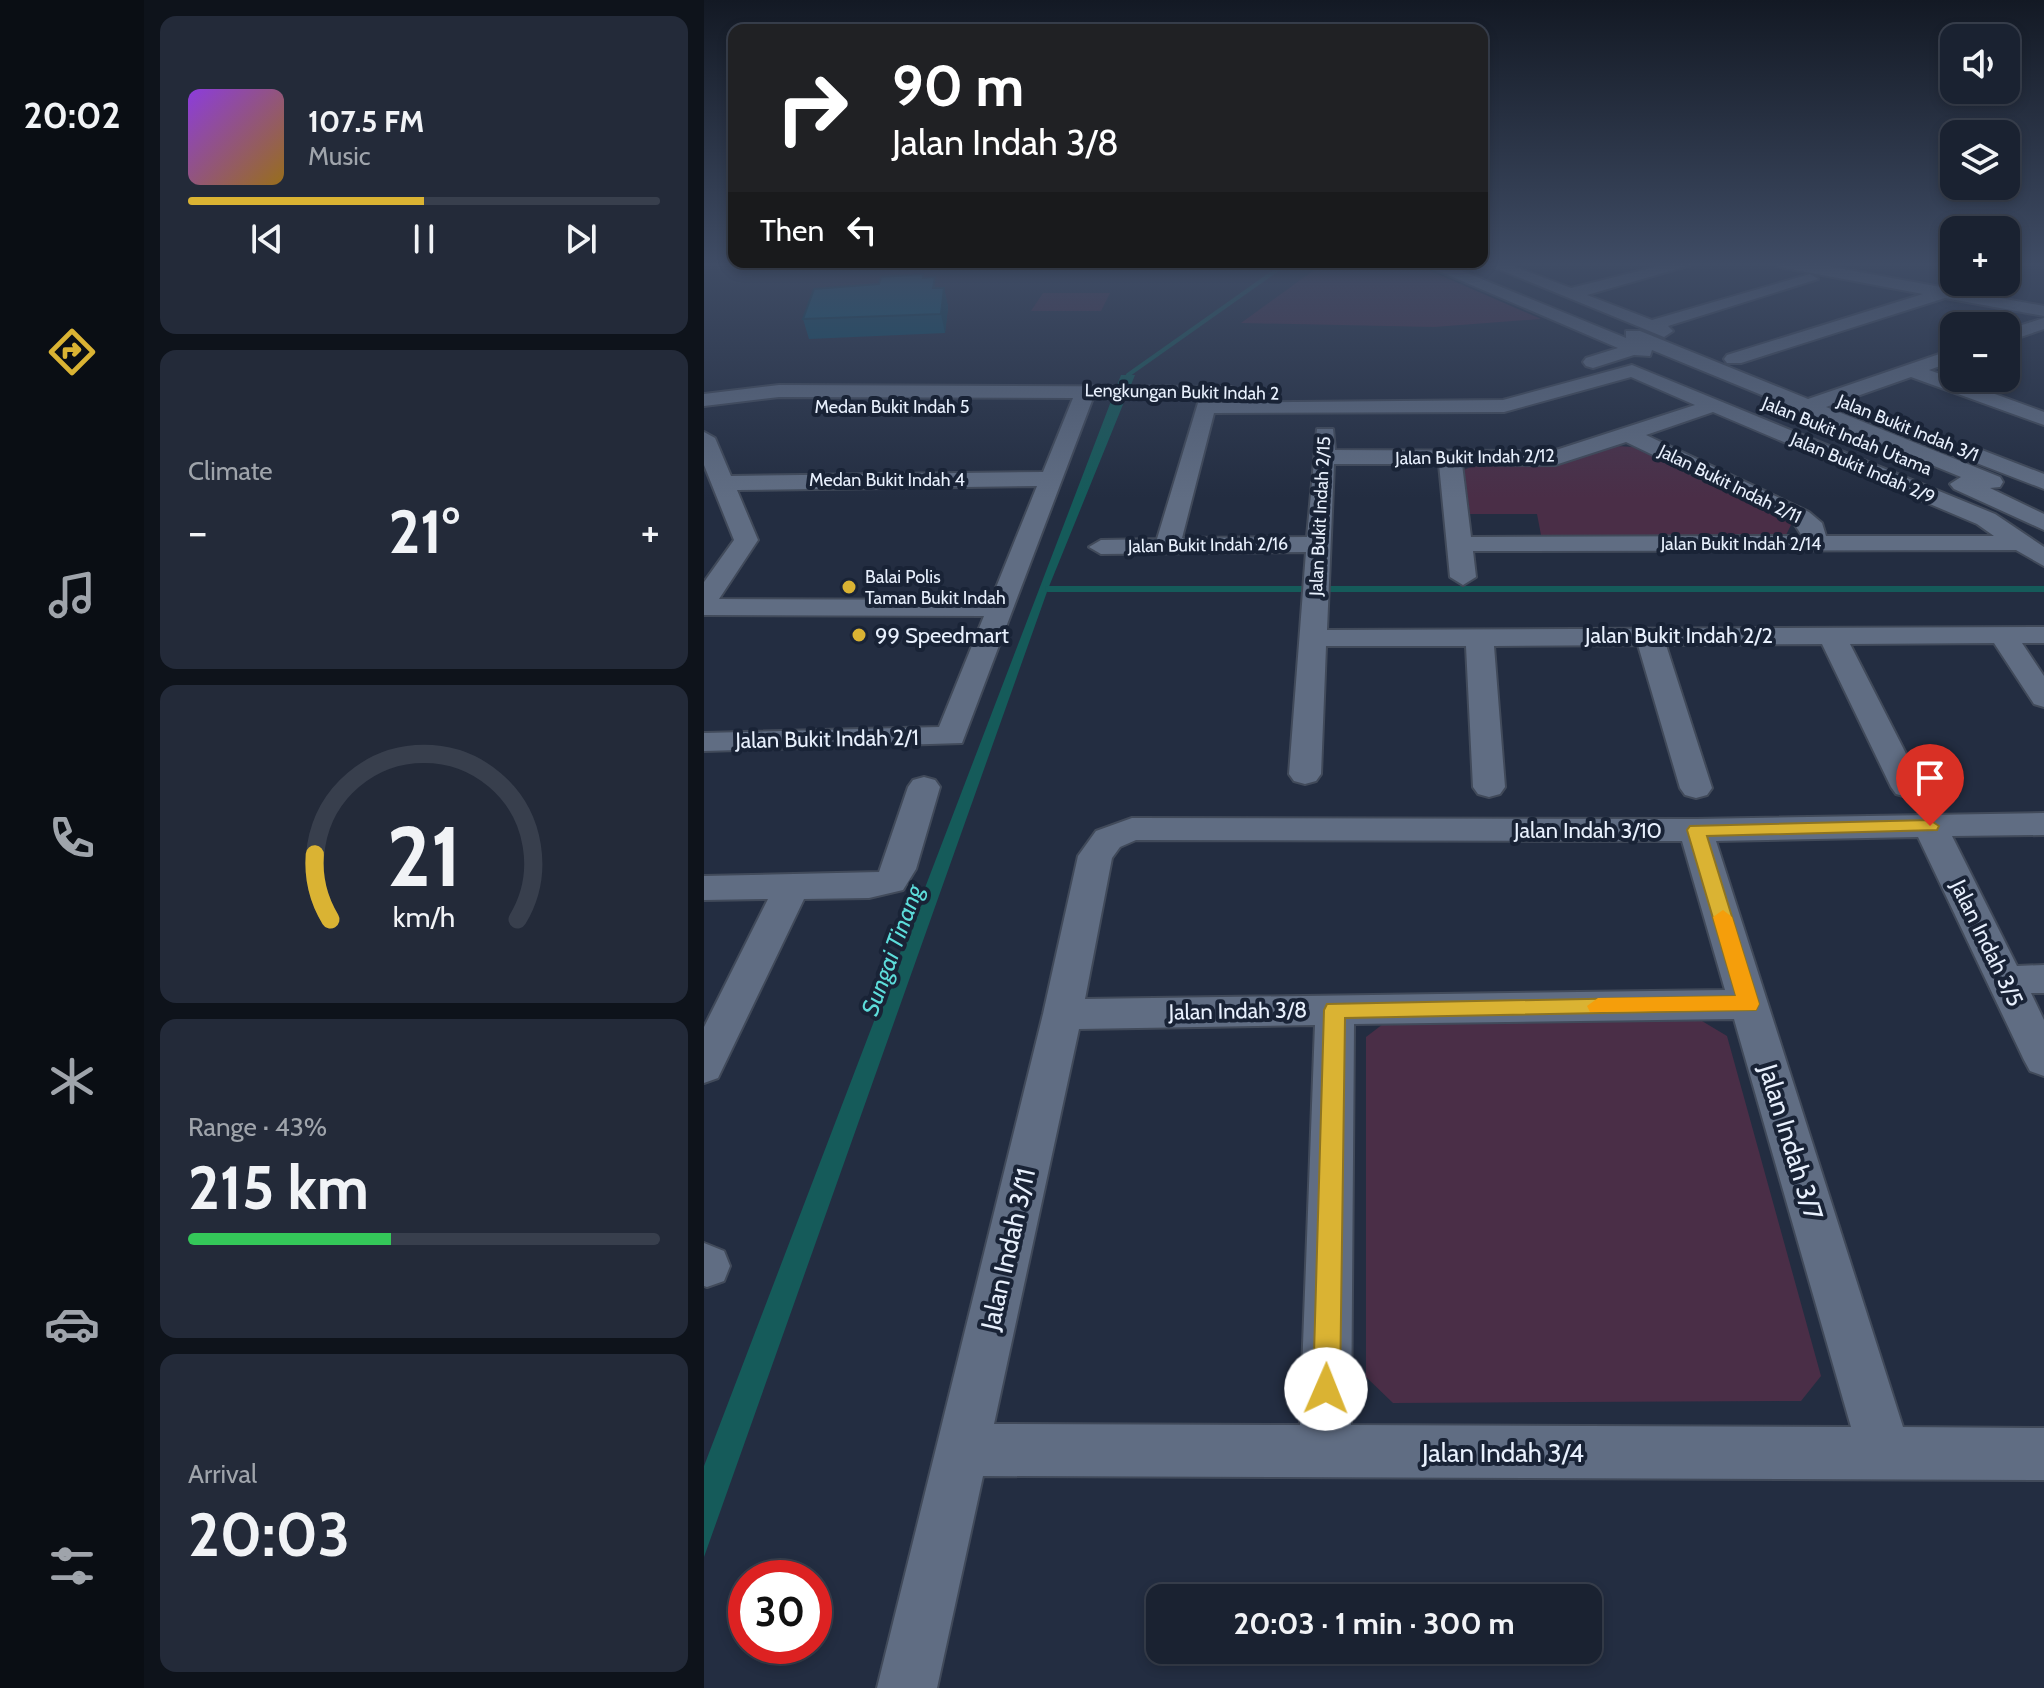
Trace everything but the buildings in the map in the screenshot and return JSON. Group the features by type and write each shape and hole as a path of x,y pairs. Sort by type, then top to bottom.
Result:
{"street":[{"path":"1598,360 1607,349 1605,341"},
{"name":"Jalan Bukit Indah Utama","path":"1619,341 1808,406 2044,505"},
{"name":"Jalan Bukit Indah Utama","path":"1627,341 1978,490 2044,523"},
{"name":"Jalan Bukit Indah 3/1","path":"1634,341 1647,350 1734,359 2044,482"},
{"path":"1168,545 1205,407 1326,400 1504,406 1668,341"},
{"path":"1734,359 1792,341"},
{"path":"1598,360 1633,357 1647,350"},
{"path":"1521,380 1647,350"},
{"name":"Jalan Bukit Indah 2/9","path":"1647,350 1714,405 1986,519 2044,558"},
{"path":"1808,406 1940,360"},
{"path":"1911,370 2044,419"},
{"name":"Lengkungan Bukit Indah 2","path":"704,400 779,391 1083,399 1326,400 1495,387"},
{"path":"704,604 1001,608 1083,399"},
{"name":"Medan Bukit Indah 5","path":"704,415 785,407 1083,399"},
{"path":"2019,409 2044,399"},
{"name":"Jalan Bukit Indah 2/15","path":"1305,774 1326,400"},
{"name":"Jalan Bukit Indah 2/12","path":"1325,457 1555,458 1714,405"},
{"name":"Jalan Bukit Indah 2/11","path":"1629,435 1801,517 1813,528 1815,544"},
{"path":"704,438 746,540 704,604"},
{"path":"1450,459 1463,577"},
{"name":"Medan Bukit Indah 4","path":"722,483 1051,479"},
{"name":"Jalan Bukit Indah 2/14","path":"1459,544 2022,543"},
{"name":"Jalan Bukit Indah 2/16","path":"1101,547 1316,544"},
{"name":"Jalan Bukit Indah 2/1","path":"704,742 951,736 1001,608"},
{"path":"1831,634 1907,787"},
{"path":"2002,634 2044,698"},
{"path":"1649,635 1696,788"},
{"name":"Jalan Bukit Indah 2/2","path":"1313,638 2044,635"},
{"path":"1479,636 1489,787"},
{"path":"704,888 869,886 891,882 899,869 924,787"},
{"name":"Jalan Indah 3/10","path":"1132,829 1696,830 2044,824"},
{"name":"Jalan Indah 3/5","path":"1930,826 2044,1060"},
{"name":"Jalan Indah 3/11","path":"907,1688 1063,1014 1095,856 1108,839 1132,829"},
{"name":"Jalan Indah 3/7","path":"1696,830 1885,1454"},
{"path":"704,1067 792,887"},
{"path":"2005,980 2044,979"},
{"name":"Jalan Indah 3/8","path":"1063,1014 1749,1004"},
{"path":"1325,1452 1335,1010"},
{"name":"Jalan Indah 3/4","path":"962,1450 2044,1454"}],"shaded area":[{"path":"1121,375 1135,375 1048,589 704,1557 704,1466"},
{"path":"1617,446 1633,447 1792,523 1786,535 1541,535 1537,514 1470,514 1464,470 1475,465 1563,464"},
{"path":"1387,1021 1702,1021 1727,1036 1821,1376 1801,1401 1393,1403 1366,1377 1366,1037"}],"waterway":[{"name":"Sungai Tinang","path":"1128,375 1176,341"},
{"path":"1048,589 2044,589"}],"slow traffic":[{"path":"1598,1006 1749,1004 1723,917"}],"place":[{"name":"Balai Polis Taman Bukit Indah","path":"849,587"},
{"name":"99 Speedmart","path":"859,635"}],"route":[{"path":"1326,1389 1335,1010 1749,1004 1696,830 1930,826"}]}
